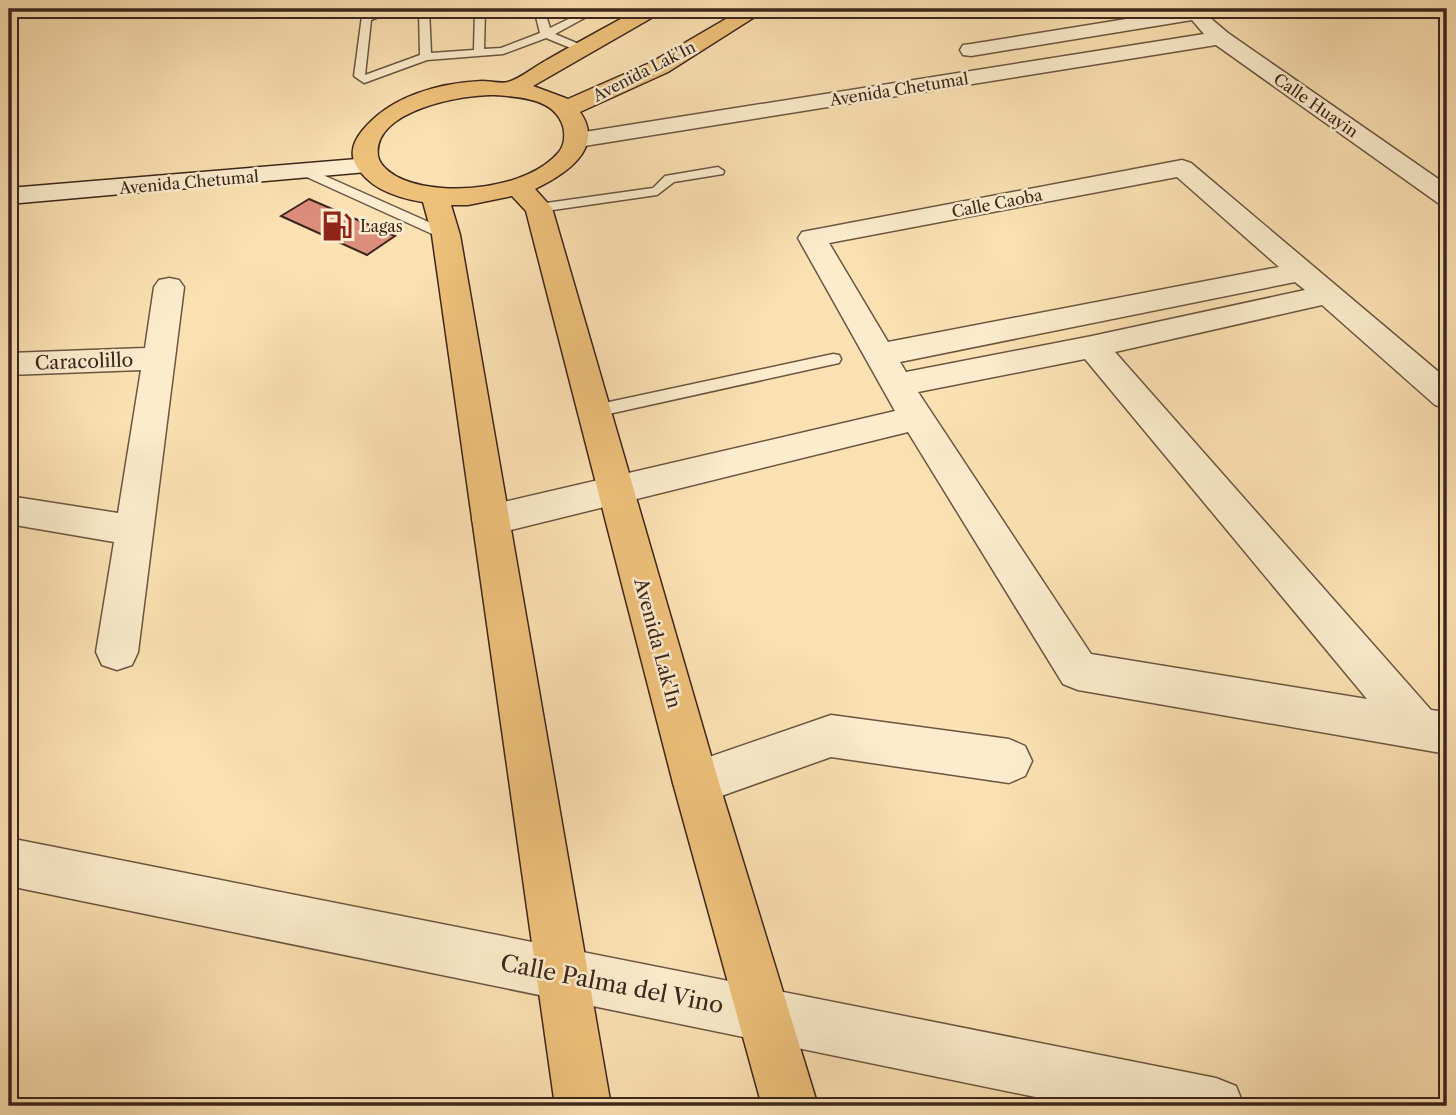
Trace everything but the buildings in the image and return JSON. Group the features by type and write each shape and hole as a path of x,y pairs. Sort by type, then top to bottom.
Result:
{"main road":[{"path":"512,89 653,9"},
{"name":"Avenida Lak'In","path":"573,122 757,9"},
{"path":"512,89 544,96 573,122 568,158 547,174 528,198 435,196 405,191 383,180 368,154 377,125 397,111 422,99 462,90 512,89"},
{"path":"435,196 446,236 583,1106"},
{"name":"Avenida Lak'In","path":"528,198 595,411 696,783 790,1106"}],"street":[{"name":"Avenida Chetumal","path":"947,55 1191,11"},
{"name":"Calle Huayin","path":"1191,11 1220,38 1447,197"},
{"path":"1098,29 1128,52"},
{"name":"Avenida Chetumal","path":"573,122 1220,38"},
{"path":"573,122 615,110"},
{"name":"Avenida Chetumal","path":"9,196 305,171 368,154"},
{"name":"Avenida Chetumal","path":"9,175 368,154"},
{"name":"Calle Caoba","path":"879,355 812,238 1182,168 1303,271"},
{"path":"1434,731 1078,671 879,355 1303,271 1447,397"},
{"path":"117,652 169,286"},
{"path":"491,520 617,488 1093,347 1330,294"},
{"path":"1093,347 1434,731"},
{"name":"Caracolillo","path":"9,364 160,358"},
{"path":"9,510 135,531"},
{"path":"696,783 831,736 1009,761"},
{"name":"Calle Palma del Vino","path":"9,862 1216,1106"}],"lane":[{"path":"426,57 424,9 379,13 366,18 358,74 364,80 387,69 426,57 503,51 546,34 593,9"},
{"path":"479,53 480,9"},
{"path":"539,9 546,34"},
{"path":"546,34 582,49"},
{"path":"305,171 446,236"},
{"path":"528,198 657,191 670,179 718,171"},
{"path":"595,411 834,359"}],"place":[{"name":"Lagas","path":"337,226"}]}
